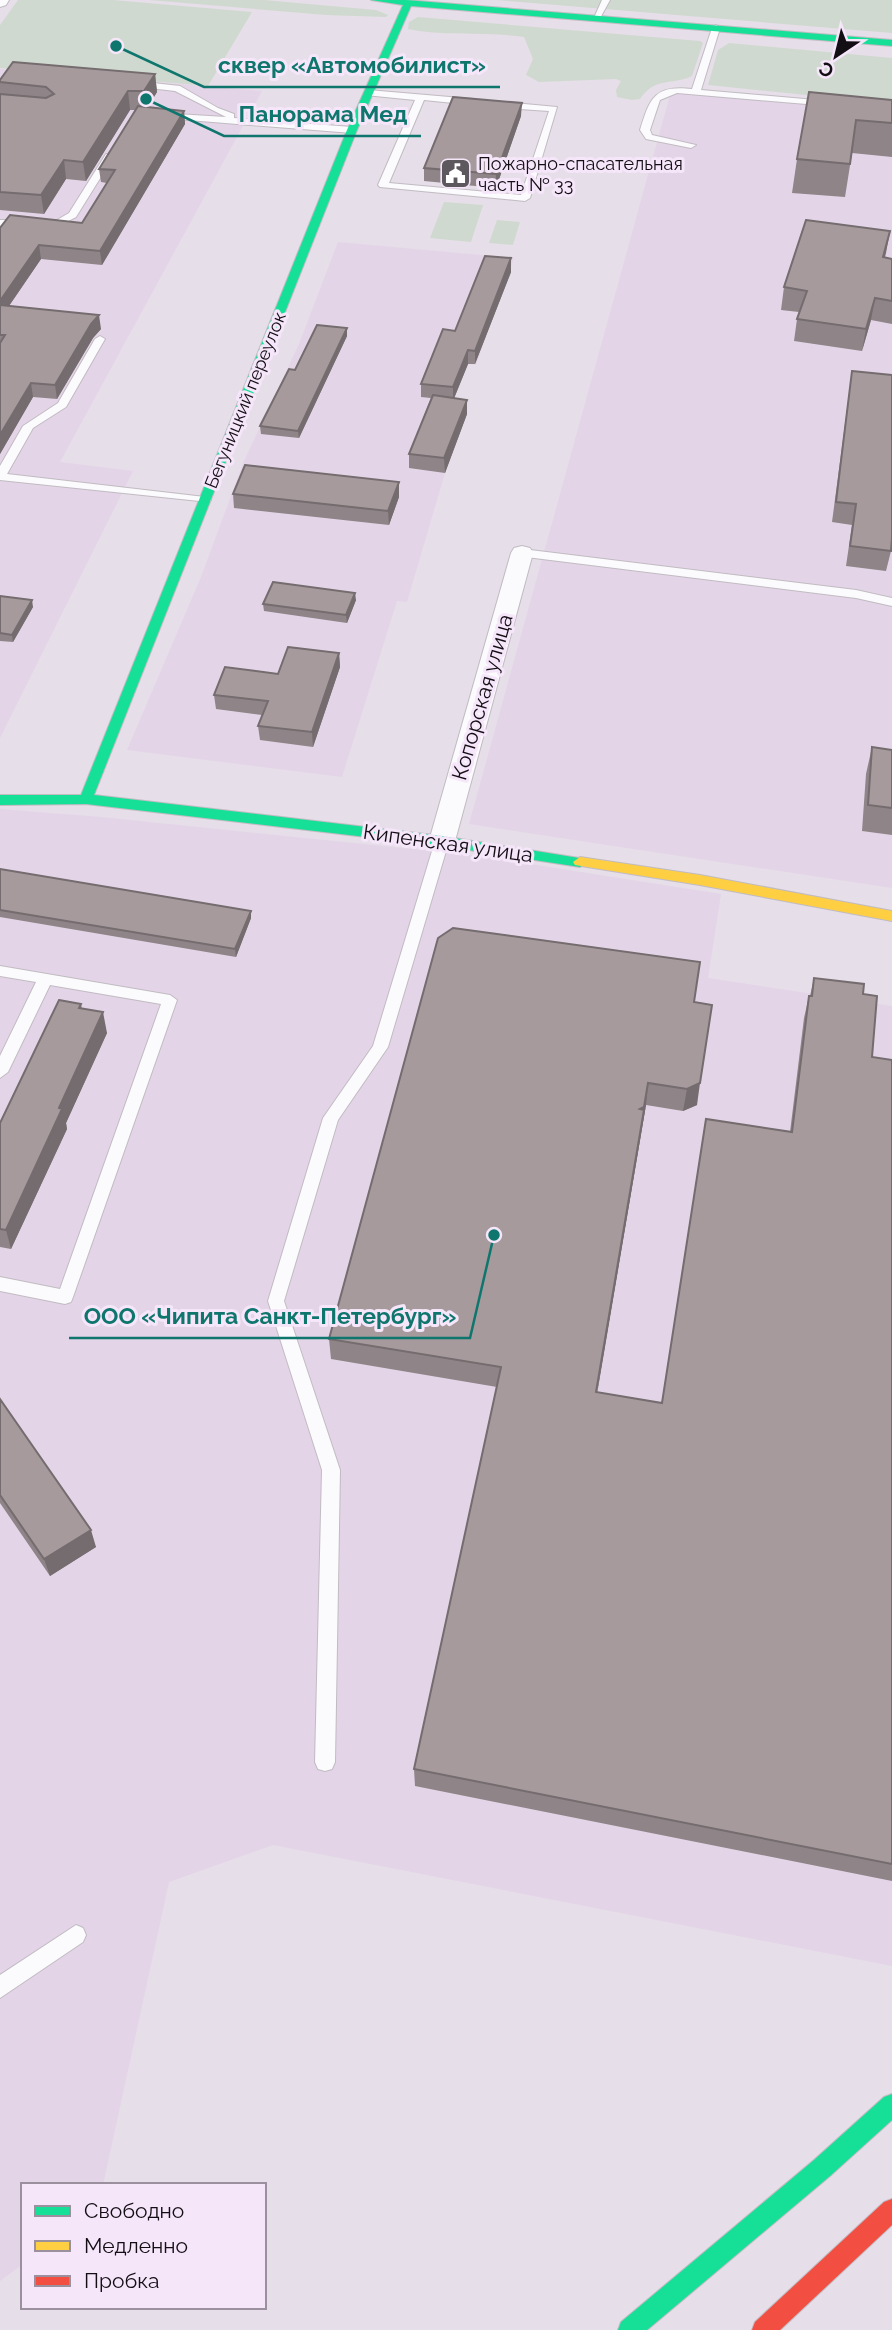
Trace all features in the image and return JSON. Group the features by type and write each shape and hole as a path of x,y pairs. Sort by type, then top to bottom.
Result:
{"main road":[{"path":"376,0 892,43"},
{"name":"Бегуницкий переулок","path":"86,799 352,130 408,3"},
{"name":"Кипенская улица","path":"0,800 86,799 442,841 701,880 892,916"},
{"path":"629,2330 822,2168 892,2105"},
{"path":"763,2330 892,2210"}],"street":[{"name":"Копорская улица","path":"442,841 522,553"}],"lane":[{"path":"596,18 606,0"},
{"path":"696,92 716,28"},
{"path":"124,83 177,88 215,110 255,122"},
{"path":"691,145 649,137 645,130 654,99 663,92 696,92 840,105"},
{"path":"368,93 554,109 525,198 383,185 420,98"},
{"path":"148,114 352,130"},
{"path":"0,223 59,223 74,215 114,147"},
{"path":"100,340 62,405 29,426 0,476 205,500"},
{"path":"522,553 856,594 892,602"},
{"path":"325,1762 331,1470 276,1301 331,1118 380,1046 442,841"},
{"path":"0,971 170,1000 65,1297 0,1284"},
{"path":"0,1072 45,979"},
{"path":"0,1988 75,1935"}],"shaded area":[{"path":"18,0 113,0 252,12 208,86 0,68 0,25"},
{"path":"149,0 264,0 376,10 388,15 326,15"},
{"path":"497,0 892,0 892,33"},
{"path":"418,17 703,43 692,76 658,84 640,99 632,100 617,97 616,90 621,81 616,79 539,82 526,75 533,59 524,37 408,29 409,22"},
{"path":"729,43 892,58 892,101 865,101 708,85 718,50"},
{"path":"0,69 262,91 60,462 133,471 0,738"},
{"path":"672,88 892,108 892,888 469,824"},
{"path":"444,202 483,205 471,242 430,238"},
{"path":"497,220 520,222 513,245 489,243"},
{"path":"338,242 514,258 476,365 468,364 449,411 467,414 445,473 407,602 397,601 342,777 127,750 201,577 244,461 299,344"},
{"path":"0,809 479,856 721,894 708,978 892,1006 892,1966 273,1845 169,1882 103,2183 21,2183 21,2265 0,2281"}],"building":[{"path":"13,62 155,74 144,91 128,91 83,162 64,160 41,195 0,192 0,94 46,98 54,94 46,87 0,82"},
{"path":"809,92 892,100 892,123 856,120 850,164 797,159"},
{"path":"453,97 522,103 496,174 424,168"},
{"path":"138,106 184,111 100,251 39,245 0,301 0,228 10,215 82,223 115,170 99,169"},
{"path":"806,220 890,231 883,257 892,259 892,301 875,298 866,329 797,319 807,291 784,287"},
{"path":"485,256 511,258 475,351 468,350 453,387 421,384 443,329 455,331"},
{"path":"0,305 99,315 55,385 31,383 0,435 0,343 5,335 0,335"},
{"path":"317,325 347,328 298,431 260,426 289,369 295,370"},
{"path":"852,371 892,375 891,551 850,546 856,504 836,502"},
{"path":"433,395 467,400 444,458 409,454"},
{"path":"245,465 399,482 388,511 233,494"},
{"path":"273,582 355,593 346,615 263,604"},
{"path":"0,596 32,600 12,635 0,633"},
{"path":"288,647 339,653 312,732 258,726 268,701 214,695 225,667 278,674"},
{"path":"872,747 892,750 892,808 868,805"},
{"path":"0,869 251,911 235,949 0,910"},
{"path":"453,928 700,962 694,1002 712,1005 700,1083 687,1089 648,1083 644,1107 640,1109 644,1110 596,1392 662,1403 706,1119 792,1132 809,996 812,996 814,978 864,984 863,994 877,996 872,1057 892,1060 892,1864 414,1769 501,1367 329,1339 438,938"},
{"path":"59,1000 81,1004 79,1008 103,1012 6,1230 0,1229 0,1123"},
{"path":"0,1399 91,1530 44,1559 0,1495"}],"traffic: fast":[{"path":"375,0 892,43"},
{"path":"86,799 352,130 408,3"},
{"path":"0,800 86,799 442,841 580,862"},
{"path":"629,2330 822,2168 892,2105"}],"traffic: slow":[{"path":"580,862 700,880 892,916"}],"traffic: jam":[{"path":"763,2330 892,2210"}],"place":[{"name":"сквер «Автомобилист»","path":"116,46"},
{"name":"Панорама Мед","path":"146,99"},
{"name":"Пожарно-спасательная часть № 33","path":"455,173"},
{"name":"ООО «Чипита Санкт-Петербург»","path":"494,1235"}]}
